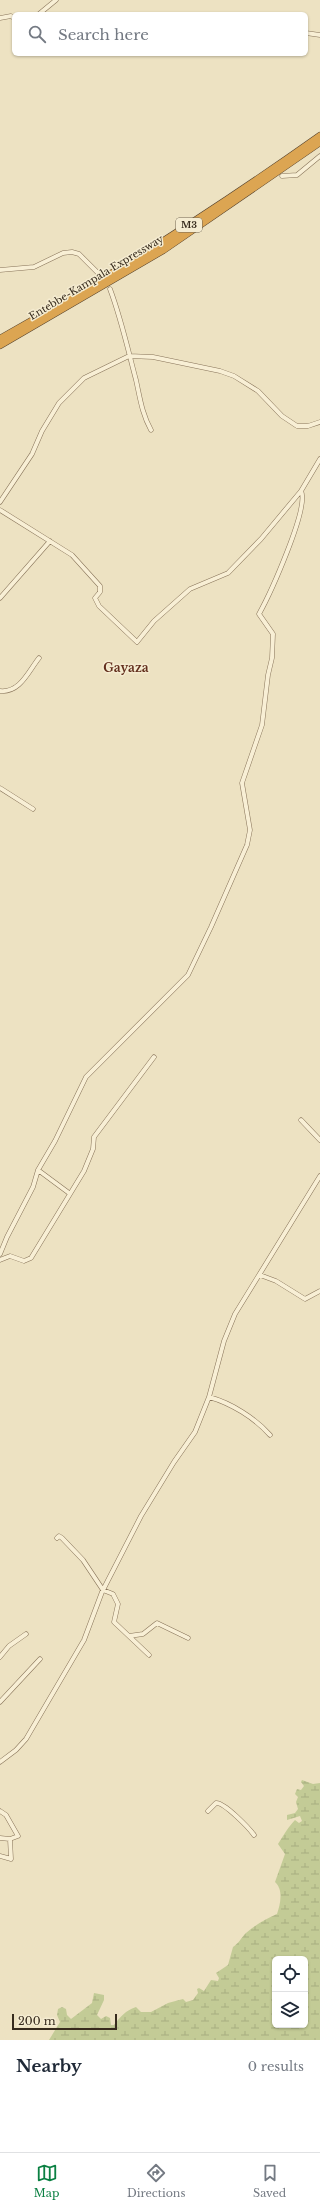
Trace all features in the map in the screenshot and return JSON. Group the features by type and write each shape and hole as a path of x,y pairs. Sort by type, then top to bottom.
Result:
{"highway":[{"name":"Entebbe-Kampala Expressway","path":"0,339 118,271 320,136"},
{"name":"Entebbe-Kampala Expressway","path":"0,345 163,250 320,142"}],"street":[{"path":"41,12 56,0"},
{"path":"0,18 12,17"},
{"path":"308,33 320,35"},
{"path":"282,176 296,175 320,156"},
{"path":"0,270 34,267 63,253 72,252 79,254 100,275"},
{"path":"110,289 115,299 143,414 150,430"},
{"path":"0,502 32,454 42,431 59,403 84,378 129,356 153,356 220,371 234,376 258,391 282,416 297,426 308,426 320,422"},
{"path":"0,510 72,555 100,586 100,592 95,598 97,602 137,642 154,621 190,588 222,576 233,569 301,492 320,459"},
{"path":"0,1254 7,1237 33,1187 38,1170 55,1141 91,1070 188,975 211,928 247,845 250,830 242,783 262,725 268,675 272,658 273,634 259,614 275,584 286,555 301,510 303,498 301,492"},
{"path":"0,598 50,540"},
{"path":"0,691 6,692 19,686 39,658"},
{"path":"0,788 33,809"},
{"path":"0,1260 10,1256 24,1261 31,1258 47,1234 69,1193 84,1171 93,1151 94,1137 154,1056"},
{"path":"300,1120 320,1140"},
{"path":"38,1170 69,1193"},
{"path":"0,1762 22,1744 39,1719 84,1640 103,1590 140,1516 195,1432 209,1397 227,1332 235,1314 320,1176"},
{"path":"260,1275 276,1281 305,1300 320,1291"},
{"path":"209,1397 224,1401 249,1418 270,1436"},
{"path":"57,1538 59,1536 62,1538 83,1560 103,1590 111,1593 118,1604 114,1622 149,1655"},
{"path":"129,1636 143,1634 157,1623 188,1638"},
{"path":"0,1657 9,1646 26,1634"},
{"path":"0,1702 40,1659"},
{"path":"208,1811 216,1803 222,1804 246,1825 254,1835"},
{"path":"0,1811 5,1813 18,1834 17,1838 0,1838"},
{"path":"0,1856 11,1859 10,1839"}],"green space":[{"path":"302,1780 313,1784 320,1783 320,2040 49,2040 60,2022 57,2015 58,2009 62,2007 66,2009 67,2015 71,2019 92,2003 94,1993 104,1995 104,2000 97,2015 101,2019 106,2016 110,2018 111,2025 114,2025 124,2014 136,2007 141,2012 151,2012 168,2003 183,1999 186,2002 193,2000 198,1993 197,1989 199,1988 204,1991 211,1980 218,1981 219,1978 216,1973 228,1965 233,1947 253,1927 277,1914 280,1902 280,1889 275,1882 285,1854 278,1844 295,1820 299,1823 302,1821 300,1816 287,1820 287,1815 295,1813 298,1809 296,1802 298,1797 295,1794 297,1789 301,1790 304,1786 301,1782"}],"district":[{"name":"Gayaza","path":"126,668"}]}
